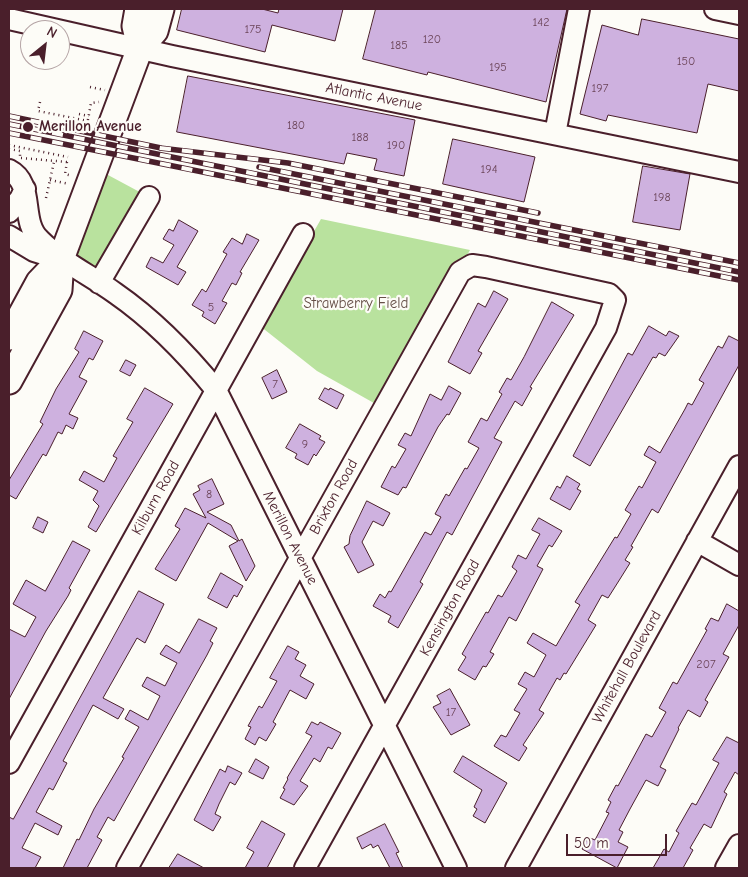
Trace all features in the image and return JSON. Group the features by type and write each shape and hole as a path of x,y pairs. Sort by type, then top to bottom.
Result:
{"main road":[{"path":"138,9 135,26 140,48"},
{"path":"9,381 59,290 61,259 140,48 155,31 161,9"},
{"path":"9,338 40,282 61,259"}],"street":[{"path":"555,134 579,9"},
{"path":"715,9 739,14"},
{"name":"Atlantic Avenue","path":"9,19 140,48 739,172"},
{"name":"Merillon Avenue","path":"16,162 34,233 61,259 99,282 140,311 167,334 216,390 456,868"},
{"path":"9,212 20,199 24,189"},
{"path":"99,282 149,197"},
{"name":"Kilburn Road","path":"9,763 303,234"},
{"name":"Merillon Avenue","path":"9,236 34,251 61,259"},
{"name":"Brixton Road","path":"127,868 460,272 472,266 535,277 609,294 615,300 613,312 595,347"},
{"name":"Kensington Road","path":"304,868 595,347"},
{"name":"Whitehall Boulevard","path":"516,868 739,466"},
{"path":"697,541 739,565"},
{"path":"726,868 739,845"}],"path":[{"path":"90,87 106,90"},
{"path":"40,102 38,111 88,121"},
{"path":"87,125 91,103"},
{"path":"79,114 89,116"},
{"path":"9,145 68,157"},
{"path":"9,149 20,151 16,162 54,162 57,160 67,162"},
{"path":"65,174 70,151"},
{"path":"46,198 54,162"},
{"path":"50,180 71,184"}],"green space":[{"path":"95,168 149,197 99,283 61,259"},
{"name":"Strawberry Field","path":"321,219 470,250 381,407 317,371 260,326"}],"building":[{"path":"182,9 262,9 278,13 279,9 343,9 335,41 272,25 265,52 177,30"},
{"path":"376,9 567,9 546,102 428,72 427,75 363,59"},
{"path":"642,19 739,39 739,91 708,84 697,133 608,115 606,121 580,114 602,25 638,35"},
{"path":"188,76 415,120 404,176 374,170 377,159 347,153 344,164 177,132"},
{"path":"453,139 535,157 524,202 443,184"},
{"path":"643,166 690,174 680,230 633,222"},
{"path":"179,220 198,231 177,267 186,272 178,285 146,267 151,257 163,263 174,245 163,239 169,229 173,231"},
{"path":"247,234 259,240 240,272 242,273 236,285 232,283 222,301 227,303 215,324 202,316 204,312 192,305 202,289 206,292 227,254 223,252 232,238 242,244"},
{"path":"494,291 508,299 478,351 482,353 470,374 448,362 478,303 485,307"},
{"path":"552,302 574,315 530,387 532,388 522,406 515,401 494,438 502,442 452,535 447,532 420,582 423,584 398,628 388,622 391,616 373,606 380,594 385,598 389,591 391,592 425,532 431,535 441,517 435,514 446,494 449,496 479,448 468,442 481,418 487,421 502,394 499,392 507,378 511,380"},
{"path":"649,326 666,336 669,331 679,336 665,356 659,353 656,358 653,357 590,466 573,456 628,353 632,355"},
{"path":"84,331 103,341 93,360 89,358 79,377 87,381 69,414 78,418 73,429 66,425 62,434 58,432 46,456 43,454 16,499 9,495 9,480 43,424 40,422 56,389 79,352 75,349"},
{"path":"729,336 739,341 739,365 658,513 652,509 631,546 633,547 625,560 630,563 608,598 602,595 588,620 596,625 566,674 564,673 560,680 557,678 539,710 544,713 523,745 527,748 519,761 494,746 501,735 506,737 520,713 514,710 527,689 518,684 525,672 534,677 546,655 527,643 533,633 556,646 580,605 575,602 631,514 625,510 639,486 642,488 656,462 644,455 649,446 660,453 688,403 692,405 704,383 699,380 718,346 722,348"},
{"path":"126,360 136,365 130,376 120,371"},
{"path":"277,370 287,392 272,399 262,378"},
{"path":"449,386 461,393 449,415 447,414 438,427 406,488 403,487 398,495 381,487 392,466 395,468 406,449 398,445 405,433 411,436 430,394 441,400"},
{"path":"145,388 173,404 96,532 88,527 99,506 93,500 98,491 79,480 84,471 104,482 117,458 113,456 133,422 127,419"},
{"path":"325,388 329,390 330,388 344,395 337,409 319,399"},
{"path":"300,424 321,436 319,439 325,442 316,456 314,454 308,465 295,458 297,454 286,448"},
{"path":"567,476 580,484 577,489 581,491 570,510 550,499 557,486 560,488"},
{"path":"212,479 224,504 207,512 231,525 239,541 242,539 255,566 246,581 229,546 238,541 208,523 176,581 155,569 180,529 175,526 185,508 206,518 193,494 200,490 198,486"},
{"path":"367,501 390,513 383,526 373,521 362,542 374,565 358,573 344,547 349,544 350,536"},
{"path":"38,517 48,522 43,533 33,528"},
{"path":"539,518 562,531 552,547 549,545 537,566 543,569 516,621 509,617 490,652 494,654 486,667 483,666 475,680 458,670 466,657 462,654 486,612 488,613 498,595 502,597 517,571 512,567 518,555 526,559 540,534 532,530"},
{"path":"73,541 90,550 69,588 71,590 68,596 46,631 9,699 9,629 25,637 36,617 13,604 26,580 45,591"},
{"path":"221,573 243,586 237,597 234,595 227,608 208,598"},
{"path":"139,591 164,604 145,643 137,638 103,698 124,709 118,719 93,705 63,761 67,763 53,790 49,788 36,812 62,826 58,835 35,823 22,848 41,857 35,868 9,868 9,817 13,819"},
{"path":"727,604 739,611 739,625 723,654 729,657 705,700 708,702 700,717 688,710 678,728 660,767 666,770 658,786 646,780 630,809 619,830 623,832 618,842 628,847 617,868 582,849 588,837 595,840 609,813 606,812 611,802 608,800 616,785 618,786 646,734 652,737 666,712 659,708 673,682 677,684 707,630 705,629 711,618 718,621"},
{"path":"199,619 217,628 210,641 213,643 207,655 114,821 108,817 97,837 102,840 87,868 63,868 77,839 79,840 94,809 124,758 122,757 139,727 125,719 130,710 148,720 160,696 142,686 147,677 165,686 177,663 160,654 166,645 179,653"},
{"path":"288,646 299,652 295,659 306,665 300,676 314,684 306,699 290,690 273,722 276,724 266,741 259,737 255,745 245,739 251,727 248,726 259,706 262,708 277,681 270,678"},
{"path":"450,689 470,725 451,735 433,707 441,703 437,696"},
{"path":"312,722 318,725 320,722 341,733 332,749 328,747 320,762 314,758 300,781 308,786 294,805 280,798 285,789 283,788 287,778 312,736 306,733"},
{"path":"727,737 739,743 739,775 735,772 724,792 727,794 711,828 704,824 690,848 693,850 683,868 653,868 664,849 669,852 679,833 676,831 692,803 696,805 719,763 713,760"},
{"path":"463,756 507,783 485,823 473,816 477,809 474,807 482,790 454,772"},
{"path":"256,759 269,767 263,779 249,772"},
{"path":"228,766 242,773 235,785 230,782 219,804 215,814 221,817 213,831 194,820 220,769 225,772"},
{"path":"262,821 285,834 267,868 245,868 254,852 247,848"},
{"path":"385,824 399,852 396,853 403,868 390,868 378,845 373,848 371,844 362,849 357,838"},
{"path":"178,854 204,868 169,868"}],"railway":[{"path":"9,116 161,148"},
{"path":"9,124 739,272"},
{"path":"9,133 739,280"},
{"path":"160,148 288,163 538,213"},
{"path":"259,167 739,263"}],"place":[{"name":"Merillon Avenue","path":"28,127"}]}
